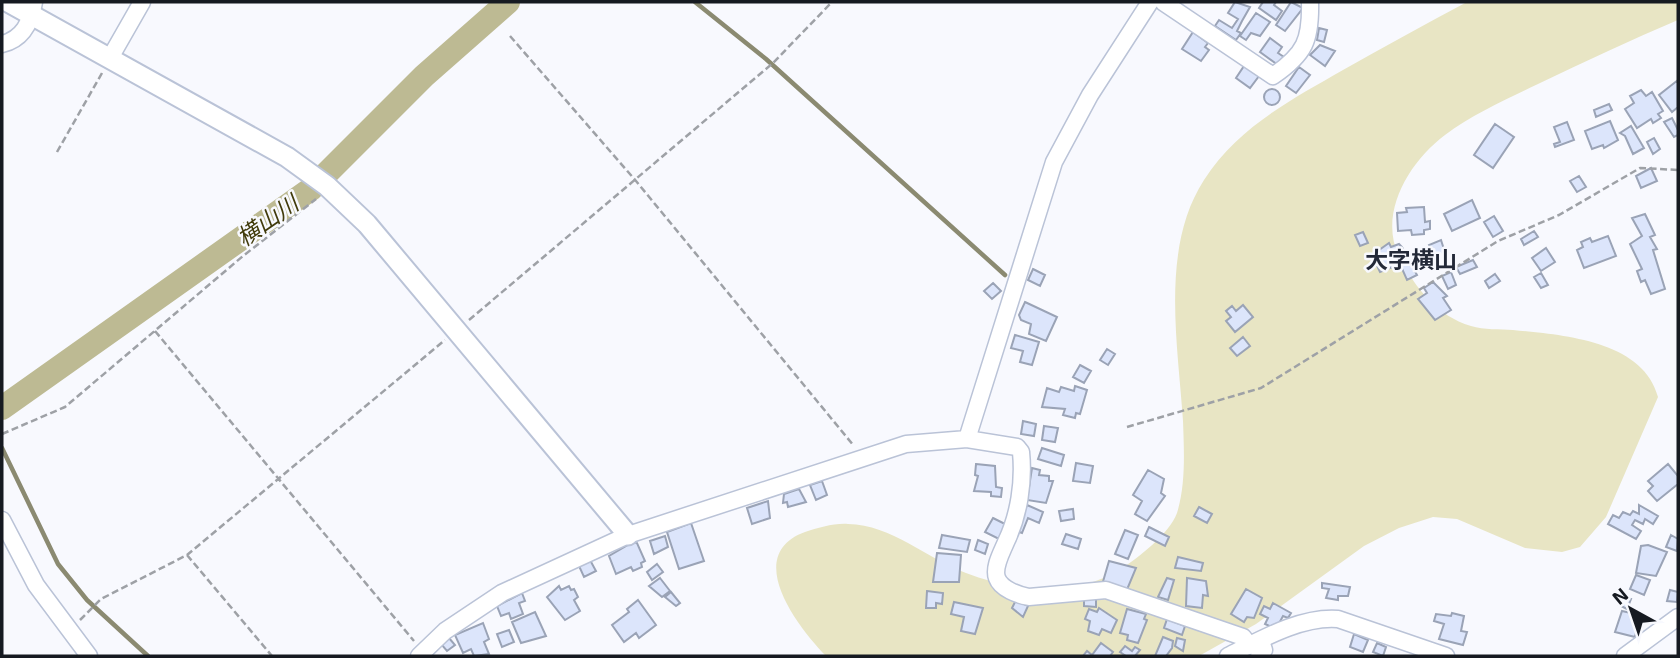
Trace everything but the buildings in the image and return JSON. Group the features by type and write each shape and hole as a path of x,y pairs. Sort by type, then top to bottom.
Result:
{"street":[{"path":"8,2 33,8 110,58 259,141 329,188 367,224 628,535"},
{"path":"110,58 142,2"},
{"path":"967,439 1054,162 1090,95 1150,2"},
{"path":"1163,2 1273,76 1294,62 1303,49 1311,28 1310,2"},
{"path":"2,44 18,38 33,8"},
{"path":"421,654 445,631 508,590 628,535 728,500 906,444 967,439 1017,447 1021,452 1018,513 997,564 996,575 1000,583 1017,594 1029,597 1106,590 1242,637 1257,648"},
{"path":"2,520 36,585 89,656"},
{"path":"1625,656 1678,617"},
{"path":"1227,656 1257,648 1324,618 1338,620 1446,656"}],"path":[{"path":"70,630 101,599 187,555 280,479 774,63 832,2"},
{"path":"510,36 635,181 862,459"},
{"path":"57,152 110,58"},
{"path":"1127,427 1261,388 1498,241 1559,215 1640,168 1678,170"},
{"path":"2,434 65,407 329,188"},
{"path":"155,331 280,479 421,654"},
{"path":"187,555 272,656"}],"shaded area":[{"path":"1467,2 1678,2 1678,20 1502,101 1445,135 1409,174 1395,207 1392,224 1400,259 1429,300 1448,315 1476,327 1576,338 1598,344 1636,363 1649,378 1658,397 1606,517 1580,547 1562,552 1525,548 1457,519 1433,517 1399,528 1364,546 1256,624 1199,656 826,656 790,610 781,592 777,574 778,557 787,543 805,532 837,524 864,526 894,536 966,573 1004,584 1045,589 1084,585 1103,578 1121,569 1161,537 1177,513 1183,479 1183,421 1175,297 1177,266 1181,236 1190,207 1204,180 1233,145 1267,116 1304,92"}],"waterway":[{"name":"横山川","path":"2,408 311,189 424,76 508,2"},
{"path":"695,2 766,59 1005,275"},
{"path":"2,448 58,564 87,600 148,656"}],"district":[{"name":"大字横山","path":"1411,259"}]}
